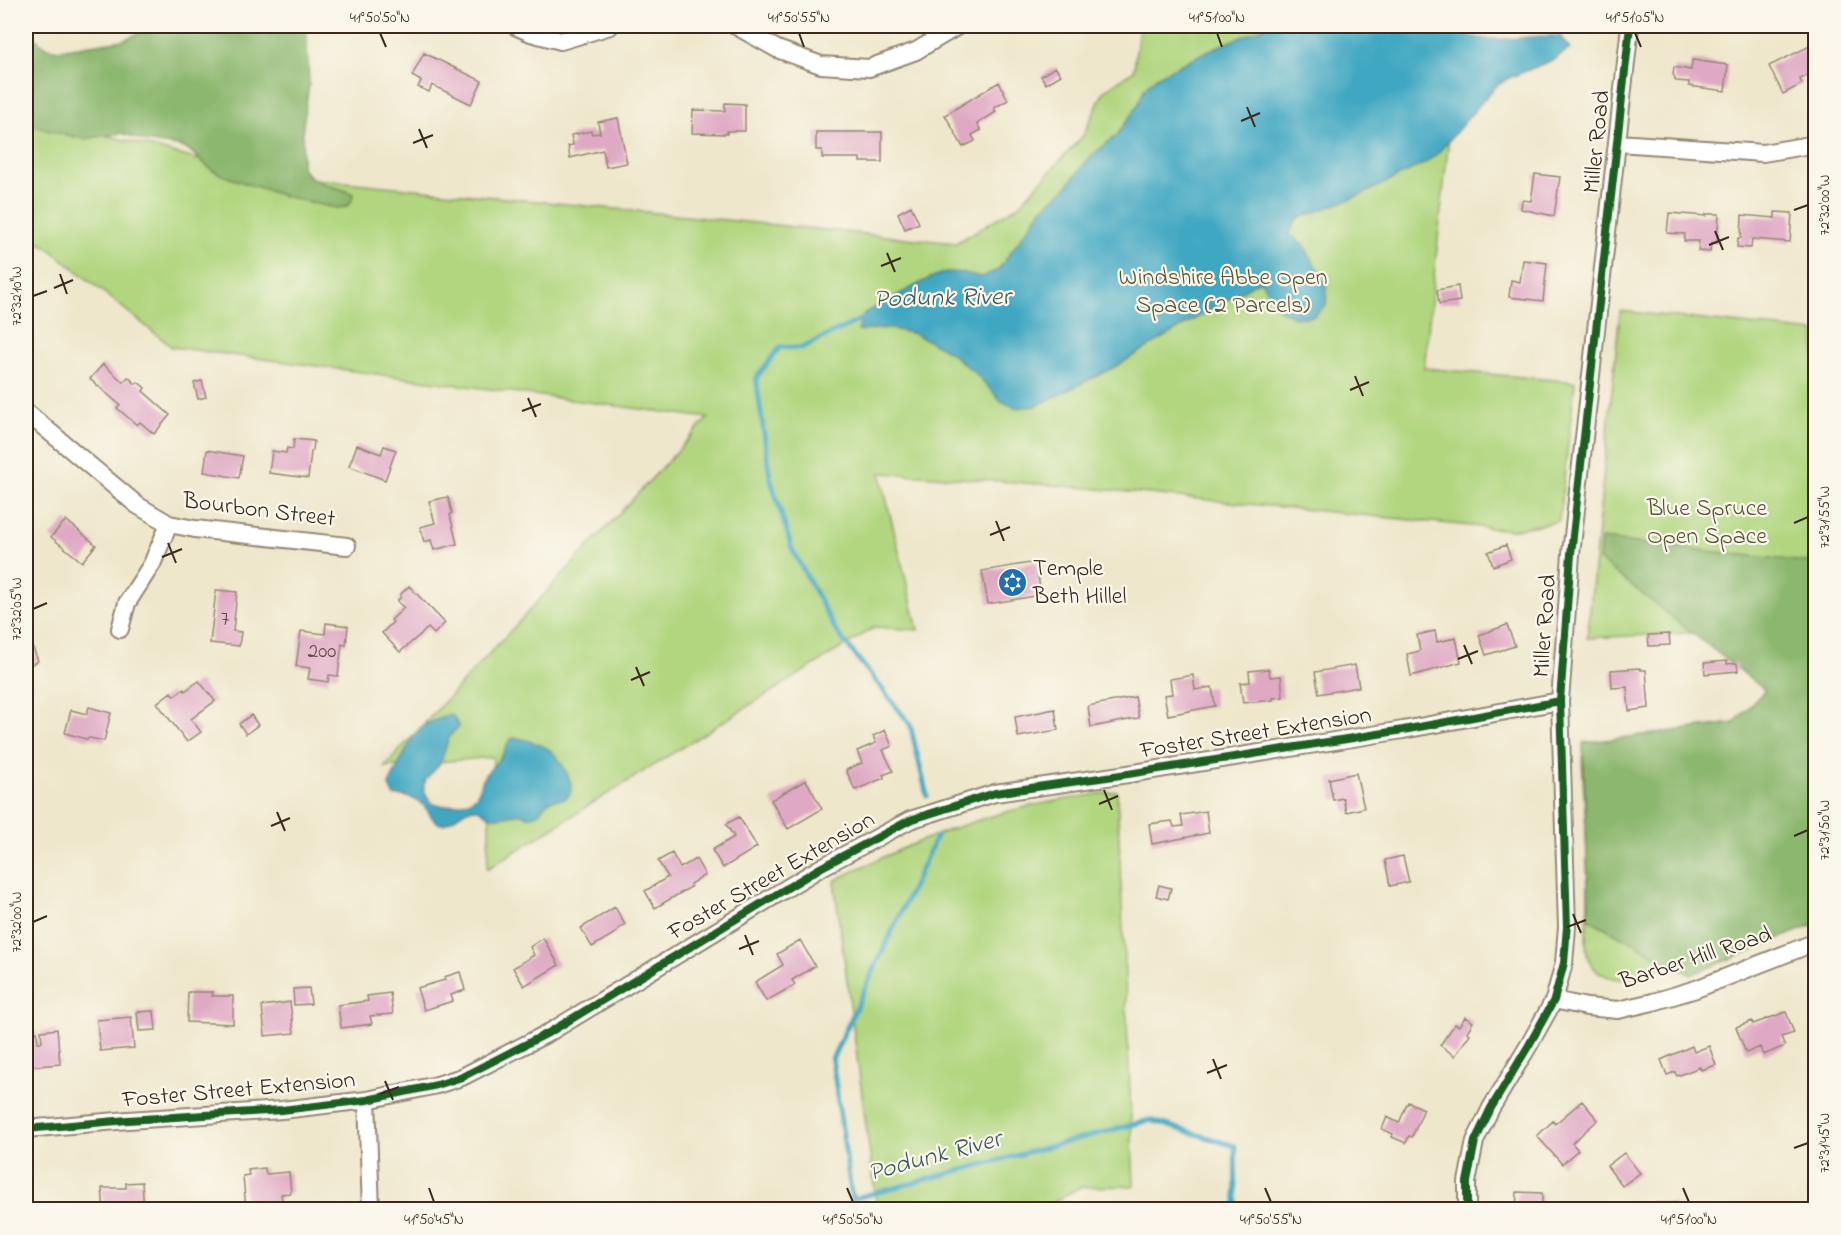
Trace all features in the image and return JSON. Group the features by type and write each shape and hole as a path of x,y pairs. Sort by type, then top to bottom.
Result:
{"street":[{"path":"515,26 561,41 610,26"},
{"path":"736,26 777,49 821,65 869,68 916,51 958,26"},
{"name":"Miller Road","path":"1467,1209 1467,1182 1475,1141 1491,1108 1554,1000 1564,963 1568,927 1560,701 1571,554 1630,26"},
{"path":"1618,143 1763,153 1815,144"},
{"name":"Bourbon Street","path":"26,412 137,505 169,524 347,546"},
{"path":"120,629 127,603 152,564 169,524"},
{"name":"Foster Street Extension","path":"26,1129 282,1110 367,1100 462,1077 550,1032 820,868 910,820 995,793 1403,730 1560,701"},
{"name":"Barber Hill Road","path":"1554,1000 1587,1007 1618,1010 1642,1005 1696,989 1815,942"},
{"path":"367,1100 371,1209"}],"green space":[{"path":"163,26 306,26 309,84 303,125 302,167 311,178 353,194 351,202 346,207 337,208 284,196 212,170 189,150 179,146 144,141 122,133 83,139 26,123 26,36 37,40 47,48 59,50 123,40"},
{"name":"Windshire Abbe Open Space (2 Parcels)","path":"1139,26 1461,26 1424,368 1575,382 1559,521 1511,530 1089,488 880,473 918,630 875,627 487,869 493,757 384,767 708,418 172,347 46,246 26,237 26,114 245,172 956,243 1018,206 1083,136 1104,91 1134,70"},
{"name":"Blue Spruce Open Space","path":"1620,311 1815,332 1815,913 1770,932 1623,979 1613,978 1599,972 1592,965 1587,954 1588,867 1582,756 1795,745 1793,628 1587,638"},
{"path":"1601,539 1815,563 1815,924 1691,975 1589,919 1583,743 1734,723 1765,690 1599,560"},
{"path":"1117,791 1134,1186 1080,1187 1041,1209 877,1209 834,881 904,848 1001,813"}],"water":[{"path":"1268,26 1448,26 1484,39 1560,36 1570,49 1555,59 1509,78 1494,88 1438,153 1425,163 1363,194 1297,219 1289,234 1303,244 1327,289 1326,305 1314,316 1296,318 1280,310 1260,280 1113,368 1036,406 1016,408 1001,401 976,374 948,351 915,334 888,328 858,331 864,313 930,278 946,272 981,277 998,270 1041,210 1067,186 1090,157 1117,135 1138,105 1144,89 1156,77 1207,51"},
{"path":"449,714 454,717 459,727 449,739 440,763 425,782 424,791 432,803 441,806 452,805 473,799 478,794 485,775 501,757 510,740 515,738 543,746 558,758 570,782 571,789 568,796 550,801 534,816 518,814 494,817 474,808 442,824 436,821 416,800 394,796 389,786 390,782 414,735 426,724"}],"building":[{"path":"1816,43 1816,71 1800,79 1802,84 1783,94 1769,66"},
{"path":"424,53 482,81 471,104 432,85 429,92 418,87 421,81 412,76"},
{"path":"1692,60 1728,65 1725,91 1689,86 1689,82 1676,81 1673,74 1674,67 1691,70"},
{"path":"1055,67 1061,75 1046,84 1041,76"},
{"path":"999,82 1008,100 994,108 996,112 977,124 981,130 972,135 975,141 963,147 945,115"},
{"path":"725,103 745,104 745,131 727,131 727,134 692,133 693,110 725,111"},
{"path":"618,118 627,163 606,167 603,150 570,158 568,146 573,145 571,135 591,131 592,134 600,133 598,122"},
{"path":"816,132 882,132 882,162 860,162 860,158 822,158 822,150 816,150"},
{"path":"1535,174 1560,177 1554,216 1521,209 1522,200 1531,201"},
{"path":"911,206 919,223 905,229 898,213"},
{"path":"1775,212 1792,213 1790,242 1752,239 1751,248 1737,247 1738,238 1741,238 1742,215 1775,218"},
{"path":"1669,213 1706,216 1706,214 1719,214 1717,243 1711,242 1710,252 1698,251 1699,241 1684,241 1685,234 1667,233"},
{"path":"1523,260 1547,263 1543,301 1509,297 1511,280 1520,282"},
{"path":"1458,286 1460,301 1439,304 1437,290"},
{"path":"103,364 123,382 128,377 136,384 138,382 145,388 143,391 170,415 154,434 140,422 137,425 117,408 120,405 90,379"},
{"path":"202,381 206,397 198,399 194,383"},
{"path":"294,439 314,441 308,478 269,473 272,451 286,453 287,448 293,449"},
{"path":"357,445 381,454 384,446 396,450 385,480 349,466"},
{"path":"207,450 243,456 239,478 204,472"},
{"path":"448,497 457,544 434,550 431,540 424,542 420,527 435,523 429,501"},
{"path":"66,520 96,545 82,562 51,537"},
{"path":"1506,545 1511,559 1493,566 1488,552"},
{"name":"Temple Beth Hillel","path":"1036,562 1041,595 988,604 982,571"},
{"path":"409,586 445,623 434,634 428,628 400,652 382,633 393,622 391,620 404,608 397,601"},
{"path":"216,590 237,592 233,631 241,632 239,646 210,643"},
{"path":"326,623 348,626 346,645 342,644 338,676 329,675 328,682 308,679 310,668 296,666 301,631 325,634"},
{"path":"1507,625 1515,646 1486,655 1479,635"},
{"path":"26,630 38,661 26,667"},
{"path":"1435,631 1437,642 1456,638 1461,662 1411,676 1407,654 1420,651 1417,635"},
{"path":"1669,634 1670,645 1649,646 1648,635"},
{"path":"1727,661 1727,664 1737,663 1738,671 1705,674 1704,663"},
{"path":"1355,665 1359,687 1319,694 1315,672"},
{"path":"1640,668 1646,670 1649,708 1629,711 1627,687 1612,688 1611,670"},
{"path":"1269,669 1270,677 1281,676 1283,697 1243,703 1240,683 1250,682 1249,671"},
{"path":"1193,675 1195,690 1212,687 1215,706 1168,715 1164,695 1172,694 1170,679"},
{"path":"199,681 215,701 191,719 201,732 187,742 157,703 171,692 174,696"},
{"path":"1135,697 1139,718 1091,727 1088,706"},
{"path":"89,707 111,713 104,741 65,733 71,710 87,714"},
{"path":"1055,709 1058,730 1018,737 1015,717"},
{"path":"251,715 258,725 246,734 239,724"},
{"path":"885,730 892,746 883,750 893,771 883,775 884,778 855,790 846,770 862,763 857,751 876,743 873,736"},
{"path":"1356,773 1364,808 1346,812 1343,798 1333,800 1329,779"},
{"path":"806,780 822,809 788,829 771,800"},
{"path":"1206,811 1209,833 1152,844 1149,824 1172,821 1174,827 1183,826 1181,815"},
{"path":"739,817 757,847 723,868 712,850 734,837 726,824"},
{"path":"672,853 680,868 696,859 705,875 690,884 691,887 655,908 645,891 668,877 658,861"},
{"path":"1403,856 1409,882 1390,886 1385,860"},
{"path":"1159,885 1171,888 1168,899 1156,896"},
{"path":"615,907 625,925 592,947 581,928"},
{"path":"543,938 559,965 524,986 513,968 534,955 530,947"},
{"path":"800,940 815,966 792,980 795,985 766,1001 755,982 783,965 777,954"},
{"path":"460,972 465,990 451,995 453,1001 424,1010 417,988 445,980 444,977"},
{"path":"309,988 311,1004 294,1005 293,989"},
{"path":"188,992 213,992 212,996 233,996 233,1024 187,1022"},
{"path":"390,993 393,1014 370,1016 372,1024 341,1028 338,1005 368,1001 367,996"},
{"path":"290,1002 294,1033 265,1036 262,1006"},
{"path":"154,1011 156,1030 139,1031 137,1012"},
{"path":"1786,1012 1794,1033 1781,1037 1785,1046 1763,1055 1760,1047 1746,1053 1736,1027 1752,1021 1753,1024"},
{"path":"131,1017 134,1048 100,1051 97,1020"},
{"path":"1465,1017 1473,1022 1467,1032 1470,1034 1455,1056 1440,1045 1455,1024 1459,1026"},
{"path":"57,1029 60,1064 26,1067 28,1033 37,1032 38,1042 42,1042 41,1031"},
{"path":"1692,1046 1694,1052 1709,1046 1716,1065 1701,1070 1700,1067 1677,1076 1675,1072 1667,1075 1661,1060"},
{"path":"1582,1101 1598,1120 1572,1143 1578,1150 1562,1164 1537,1136 1553,1121 1555,1124"},
{"path":"1408,1102 1424,1109 1412,1137 1409,1136 1406,1143 1392,1137 1393,1134 1382,1129 1387,1117 1399,1123"},
{"path":"1624,1153 1640,1173 1622,1186 1607,1166"},
{"path":"265,1168 266,1174 289,1172 291,1193 281,1194 282,1200 274,1201 275,1206 246,1209 243,1176 249,1175 248,1170"},
{"path":"142,1182 144,1210 104,1210 102,1188 126,1188 126,1183"},
{"path":"1517,1192 1542,1193 1542,1210 1516,1210"},
{"path":"1656,1203 1676,1203 1676,1210 1656,1210"}],"waterway":[{"name":"Podunk River","path":"867,319 862,319 801,348 780,347 756,378 770,477 792,549 836,631 910,724 927,796"},
{"name":"Podunk River","path":"936,837 832,1059 852,1199 1150,1120 1235,1146 1236,1210"}],"cycle path":[{"path":"1467,1210 1467,1182 1475,1141 1491,1108 1554,1000 1564,963 1567,927 1560,701 1571,554 1630,26"},
{"path":"26,1129 282,1110 367,1100 437,1085 462,1077 550,1032 820,868 910,820 995,793 1403,730 1560,701"}],"place":[{"name":"Temple Beth Hillel","path":"1012,583"}]}
